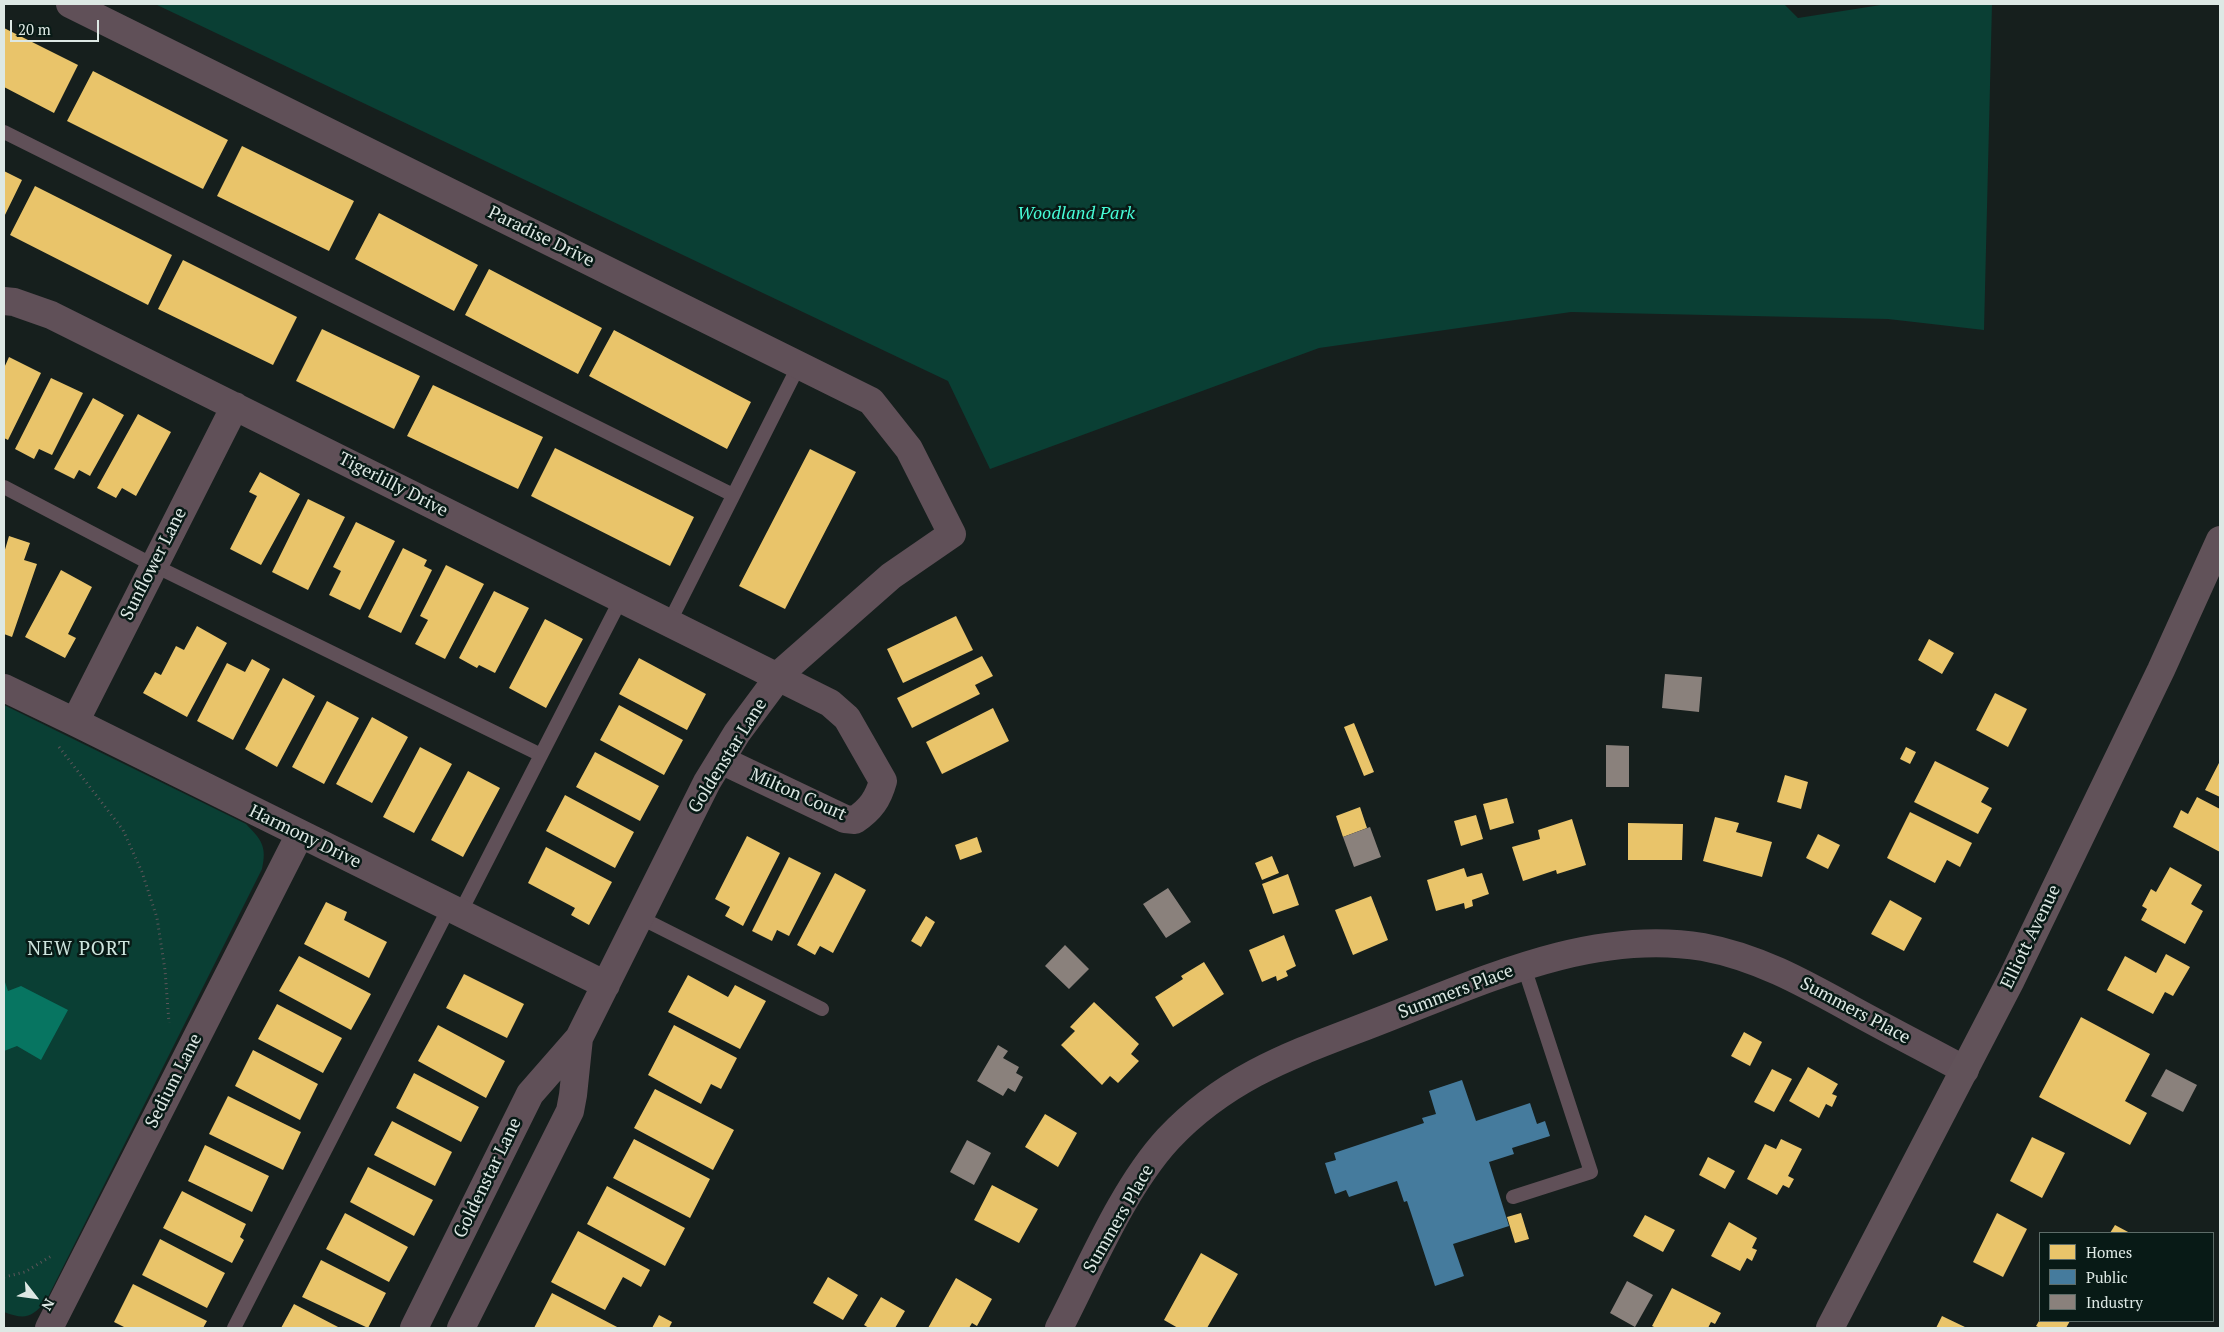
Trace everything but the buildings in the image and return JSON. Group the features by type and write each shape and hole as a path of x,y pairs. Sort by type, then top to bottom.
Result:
{"street":[{"name":"Paradise Drive","path":"70,4 871,401 909,449 952,534"},
{"name":"Tigerlilly Drive","path":"4,301 14,302 51,315 778,677"},
{"name":"Sunflower Lane","path":"75,722 234,406"},
{"name":"Goldenstar Lane","path":"414,1328 530,1094 579,1038 707,782 737,733 778,677 829,629 892,576 952,534"},
{"name":"Elliott Avenue","path":"1830,1328 1965,1070 2152,687 2220,540"},
{"name":"Milton Court","path":"721,760 845,818 855,820 868,812 878,796 883,781 847,718 830,703 778,677"},
{"name":"Harmony Drive","path":"4,688 606,985"},
{"name":"Sedium Lane","path":"49,1328 300,834"},
{"name":"Summers Place","path":"1059,1328 1138,1179 1167,1141 1194,1113 1224,1090 1266,1066 1445,994 1524,967 1588,951 1629,944 1666,944 1702,947 1738,955 1781,971 1965,1070"},
{"name":"Goldenstar Lane","path":"461,1328 570,1111 579,1038"}],"lane":[{"path":"4,132 733,495"},
{"path":"669,623 798,365"},
{"path":"4,487 153,565 541,756"},
{"path":"234,1328 454,911 541,756 621,599"},
{"path":"639,917 822,1009"},
{"path":"1513,1198 1591,1172 1524,967"}],"path":[{"path":"58,747 123,830 142,872 157,918 166,970 169,1023"},
{"path":"4,1277 25,1272 54,1255"}],"green space":[{"name":"Woodland Park","path":"155,4 1784,4 1798,18 1887,4 1992,4 1984,330 1888,319 1571,312 1319,348 990,469 948,381"},
{"path":"4,705 246,824 262,844 264,855 262,869 46,1301 32,1314 23,1317 4,1312"}],"shaded area":[{"path":"4,979 8,991 21,986 68,1010 41,1060 17,1046 4,1051"}],"district":[{"name":"NEW PORT","path":"79,950"}]}
